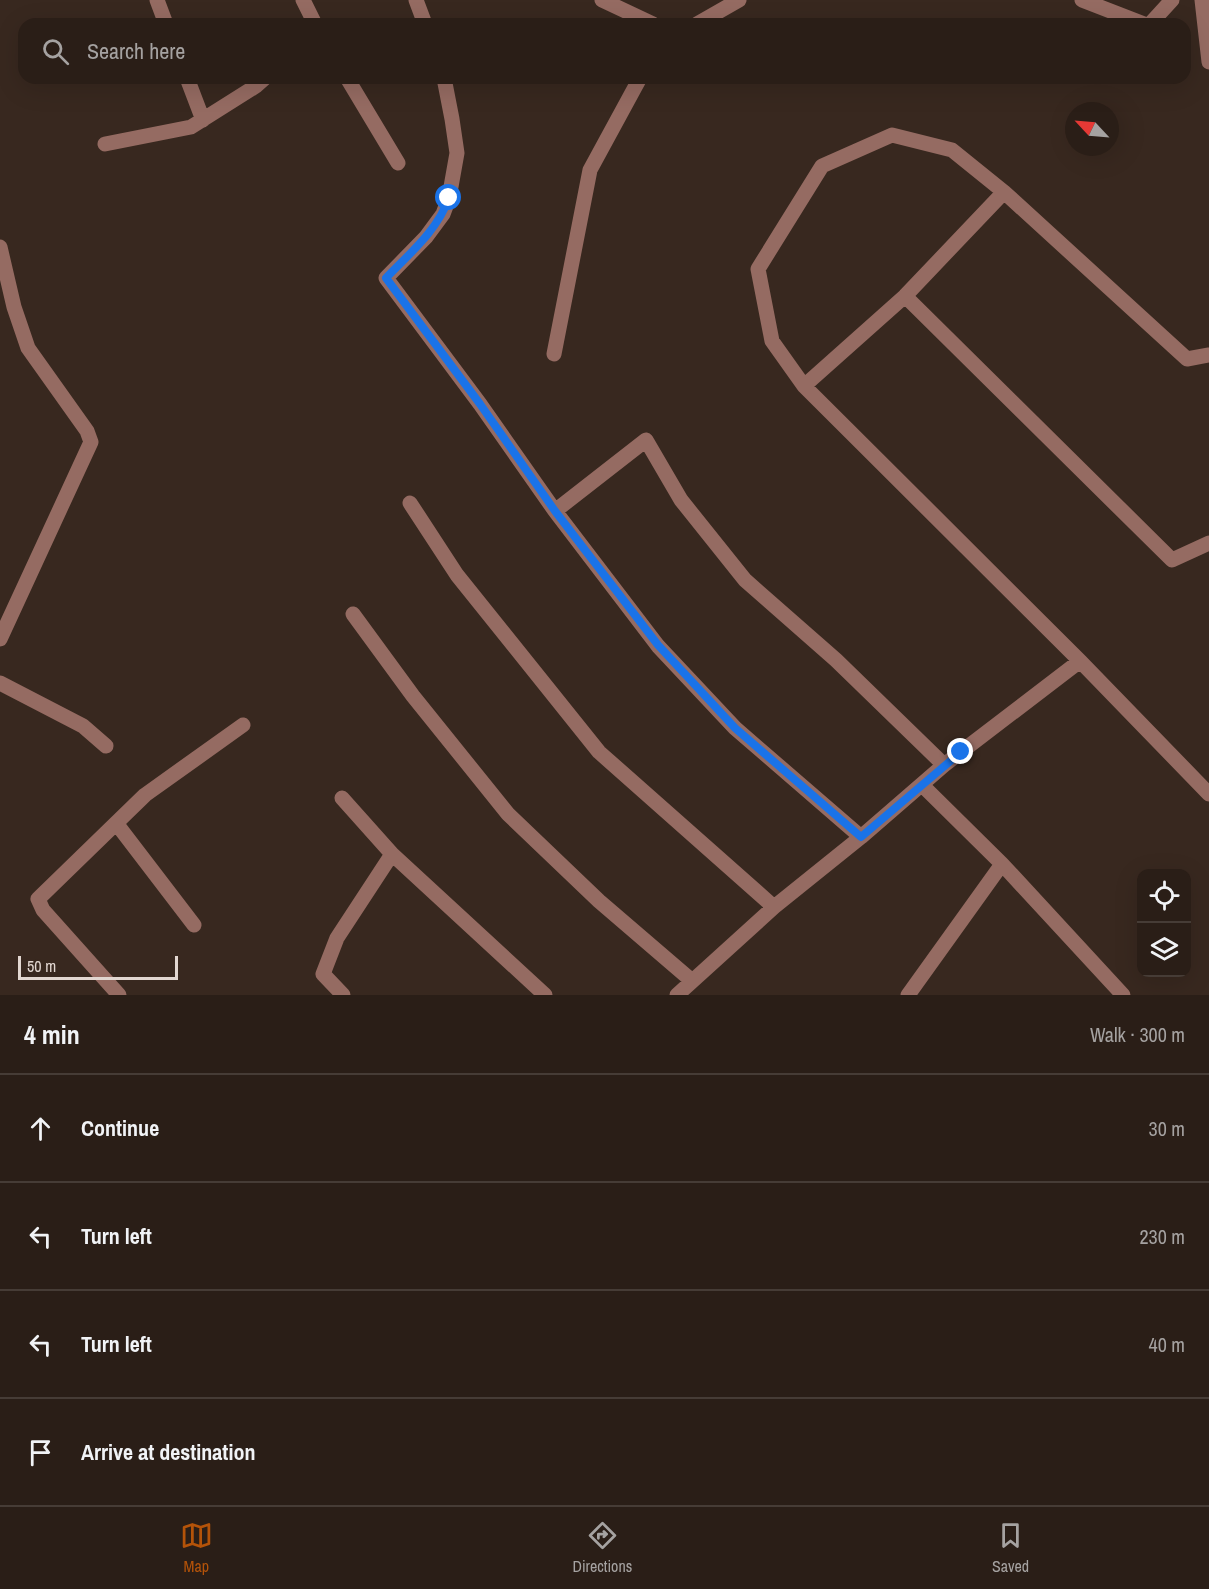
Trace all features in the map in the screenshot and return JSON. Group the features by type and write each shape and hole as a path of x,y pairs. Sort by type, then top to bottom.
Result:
{"street":[{"path":"157,0 164,18"},
{"path":"303,0 312,18"},
{"path":"416,0 423,18"},
{"path":"602,0 640,18"},
{"path":"708,18 739,0"},
{"path":"1082,0 1128,18"},
{"path":"1156,18 1172,0"},
{"path":"1202,0 1209,62"},
{"path":"189,84 204,120"},
{"path":"105,144 192,127 258,84"},
{"path":"351,84 398,164"},
{"path":"445,84 457,153 449,198 443,214 426,237 386,278 480,404 555,511 658,645 735,728 861,837"},
{"path":"554,354 590,170 637,84"},
{"path":"1209,355 1187,359 1004,192 952,150 892,135 822,166 758,269 772,341 804,386 1080,661 1209,794"},
{"path":"804,386 904,296 1004,192"},
{"path":"0,247 14,308 28,348 87,431 91,442 0,639"},
{"path":"904,296 1172,560 1209,543"},
{"path":"555,511 646,440 681,500 745,580 837,660 944,765"},
{"path":"410,504 457,575 599,752 774,907"},
{"path":"353,614 413,696 508,814 599,901 691,980"},
{"path":"679,994 691,980 774,907 861,837 944,765 1080,661"},
{"path":"0,683 82,726 106,746"},
{"path":"119,995 43,910 38,899 145,795 243,725"},
{"path":"922,785 1002,864 1123,995"},
{"path":"342,798 392,854 545,995"},
{"path":"116,823 194,925"},
{"path":"343,995 323,974 337,938 392,854"},
{"path":"908,995 1002,864"}],"route":[{"path":"449,198 443,214 426,237 386,278 480,404 555,511 658,645 735,728 861,837 961,752"}]}
